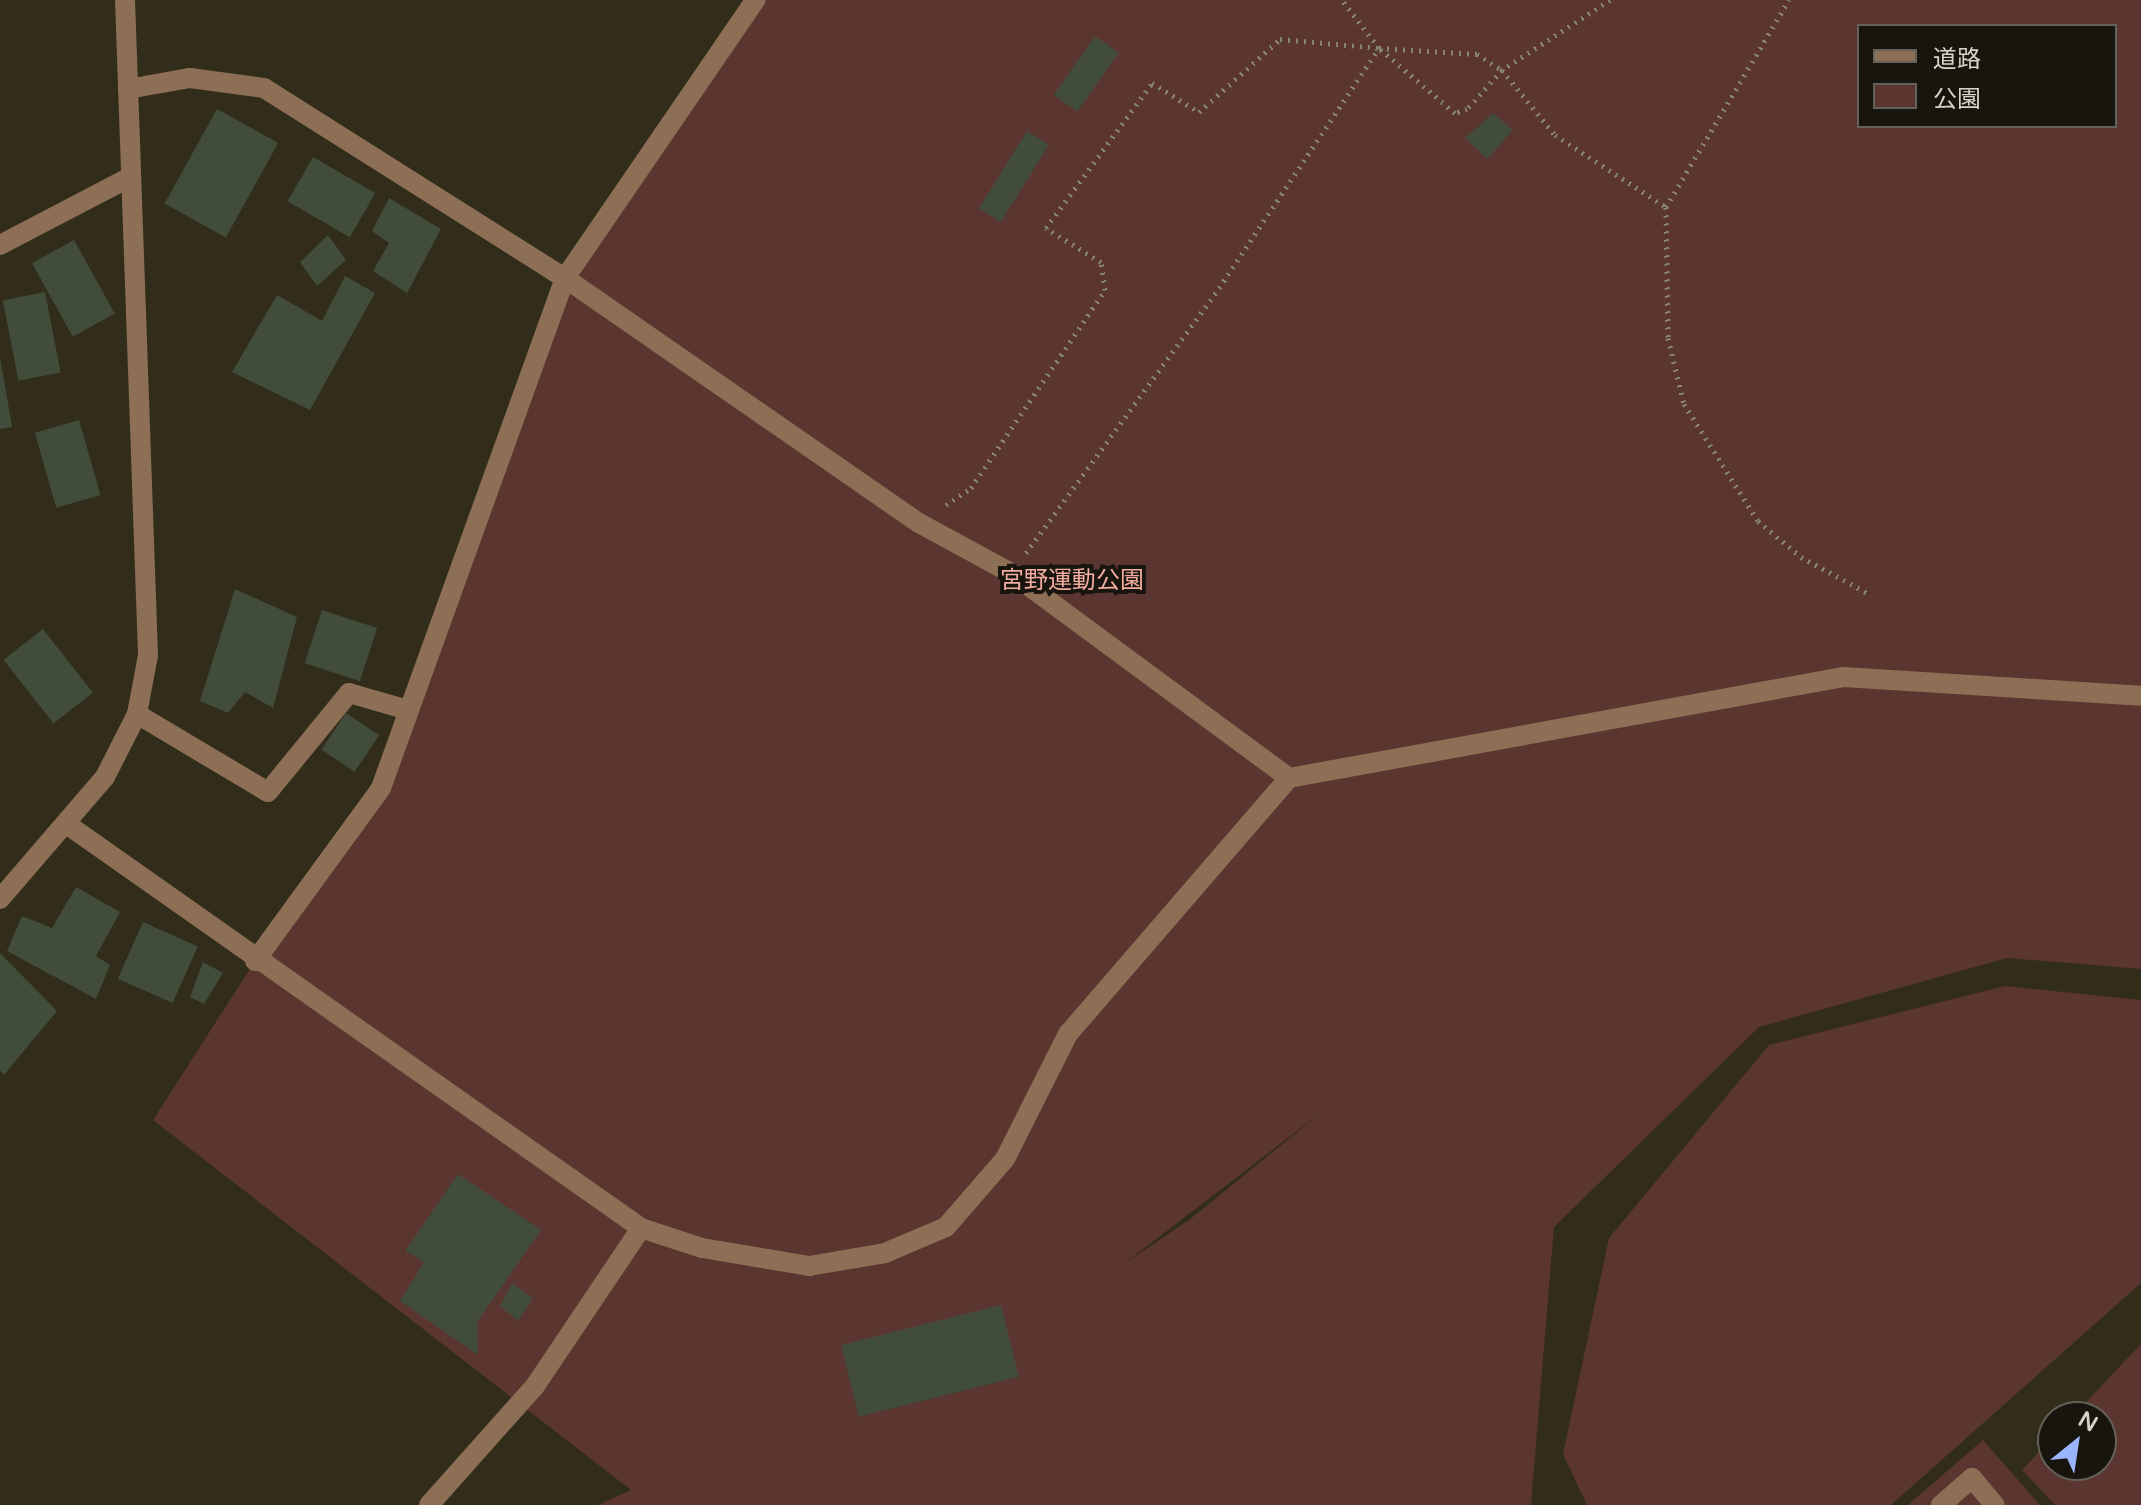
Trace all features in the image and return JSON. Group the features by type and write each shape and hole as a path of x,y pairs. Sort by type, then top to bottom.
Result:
{"street":[{"path":"0,899 68,825 105,777 137,714 148,655 128,178 125,0"},
{"path":"255,961 381,788 565,278 755,0"},
{"path":"128,89 190,78 264,88 565,278 919,523 1011,573 1289,778"},
{"path":"0,245 128,178"},
{"path":"68,825 255,961 641,1228 702,1248 809,1266 885,1253 946,1227 1005,1159 1068,1034 1289,778 1843,677 2141,696"},
{"path":"137,714 268,792 349,693 408,710"},
{"path":"429,1505 535,1386 641,1228"},
{"path":"1941,1505 1972,1478 1995,1505"}],"path":[{"path":"1342,0 1379,48 1455,113 1467,109 1502,70 1610,0"},
{"path":"1789,0 1666,207 1668,338 1684,404 1758,521 1801,557 1871,595"},
{"path":"919,523 971,488 1105,290 1101,262 1046,228 1152,83 1199,112 1280,39 1477,54 1502,70 1555,135 1666,207"},
{"path":"1011,573 1236,264 1379,48"}],"green space":[{"name":"宮野運動公園","path":"755,0 2141,0 2141,969 2007,958 1759,1027 1554,1227 1531,1505 598,1505 631,1490 153,1120 255,961 381,788 565,278","holes":["1322,1112 1189,1220 1125,1263"]},
{"path":"2005,986 2141,1000 2141,1283 1891,1505 1587,1505 1563,1454 1609,1238 1769,1045"},
{"path":"2141,1344 2141,1505 2055,1505 2022,1470 2037,1454 2037,1481 2117,1481 2117,1401 2087,1401"},
{"path":"1983,1440 2040,1505 1908,1505"}],"building":[{"path":"1095,36 1119,53 1077,112 1054,95"},
{"path":"217,109 278,143 226,237 165,203"},
{"path":"1493,113 1513,130 1487,159 1465,138"},
{"path":"1027,131 1049,145 1001,222 979,208"},
{"path":"313,157 375,193 350,237 288,201"},
{"path":"389,198 441,229 407,293 373,271 389,243 372,231"},
{"path":"328,235 346,260 317,286 300,262"},
{"path":"74,240 115,313 73,337 32,263"},
{"path":"345,276 375,293 310,410 232,372 277,295 322,321"},
{"path":"45,292 61,372 18,381 3,300"},
{"path":"0,357 12,427 0,429"},
{"path":"79,420 100,495 56,508 35,433"},
{"path":"235,589 297,617 273,708 245,692 228,713 200,701"},
{"path":"322,610 377,628 360,681 305,663"},
{"path":"43,629 93,693 53,724 4,660"},
{"path":"346,713 379,735 355,772 321,749"},
{"path":"76,887 120,912 96,956 110,965 96,999 7,951 22,916 52,928"},
{"path":"143,922 198,946 173,1003 118,979"},
{"path":"0,953 57,1011 4,1075 0,1071"},
{"path":"203,962 223,973 204,1004 190,997"},
{"path":"458,1174 541,1230 478,1321 478,1355 400,1301 424,1262 405,1251"},
{"path":"512,1283 533,1298 518,1321 500,1306"},
{"path":"1001,1305 1019,1377 859,1417 841,1345"}]}
